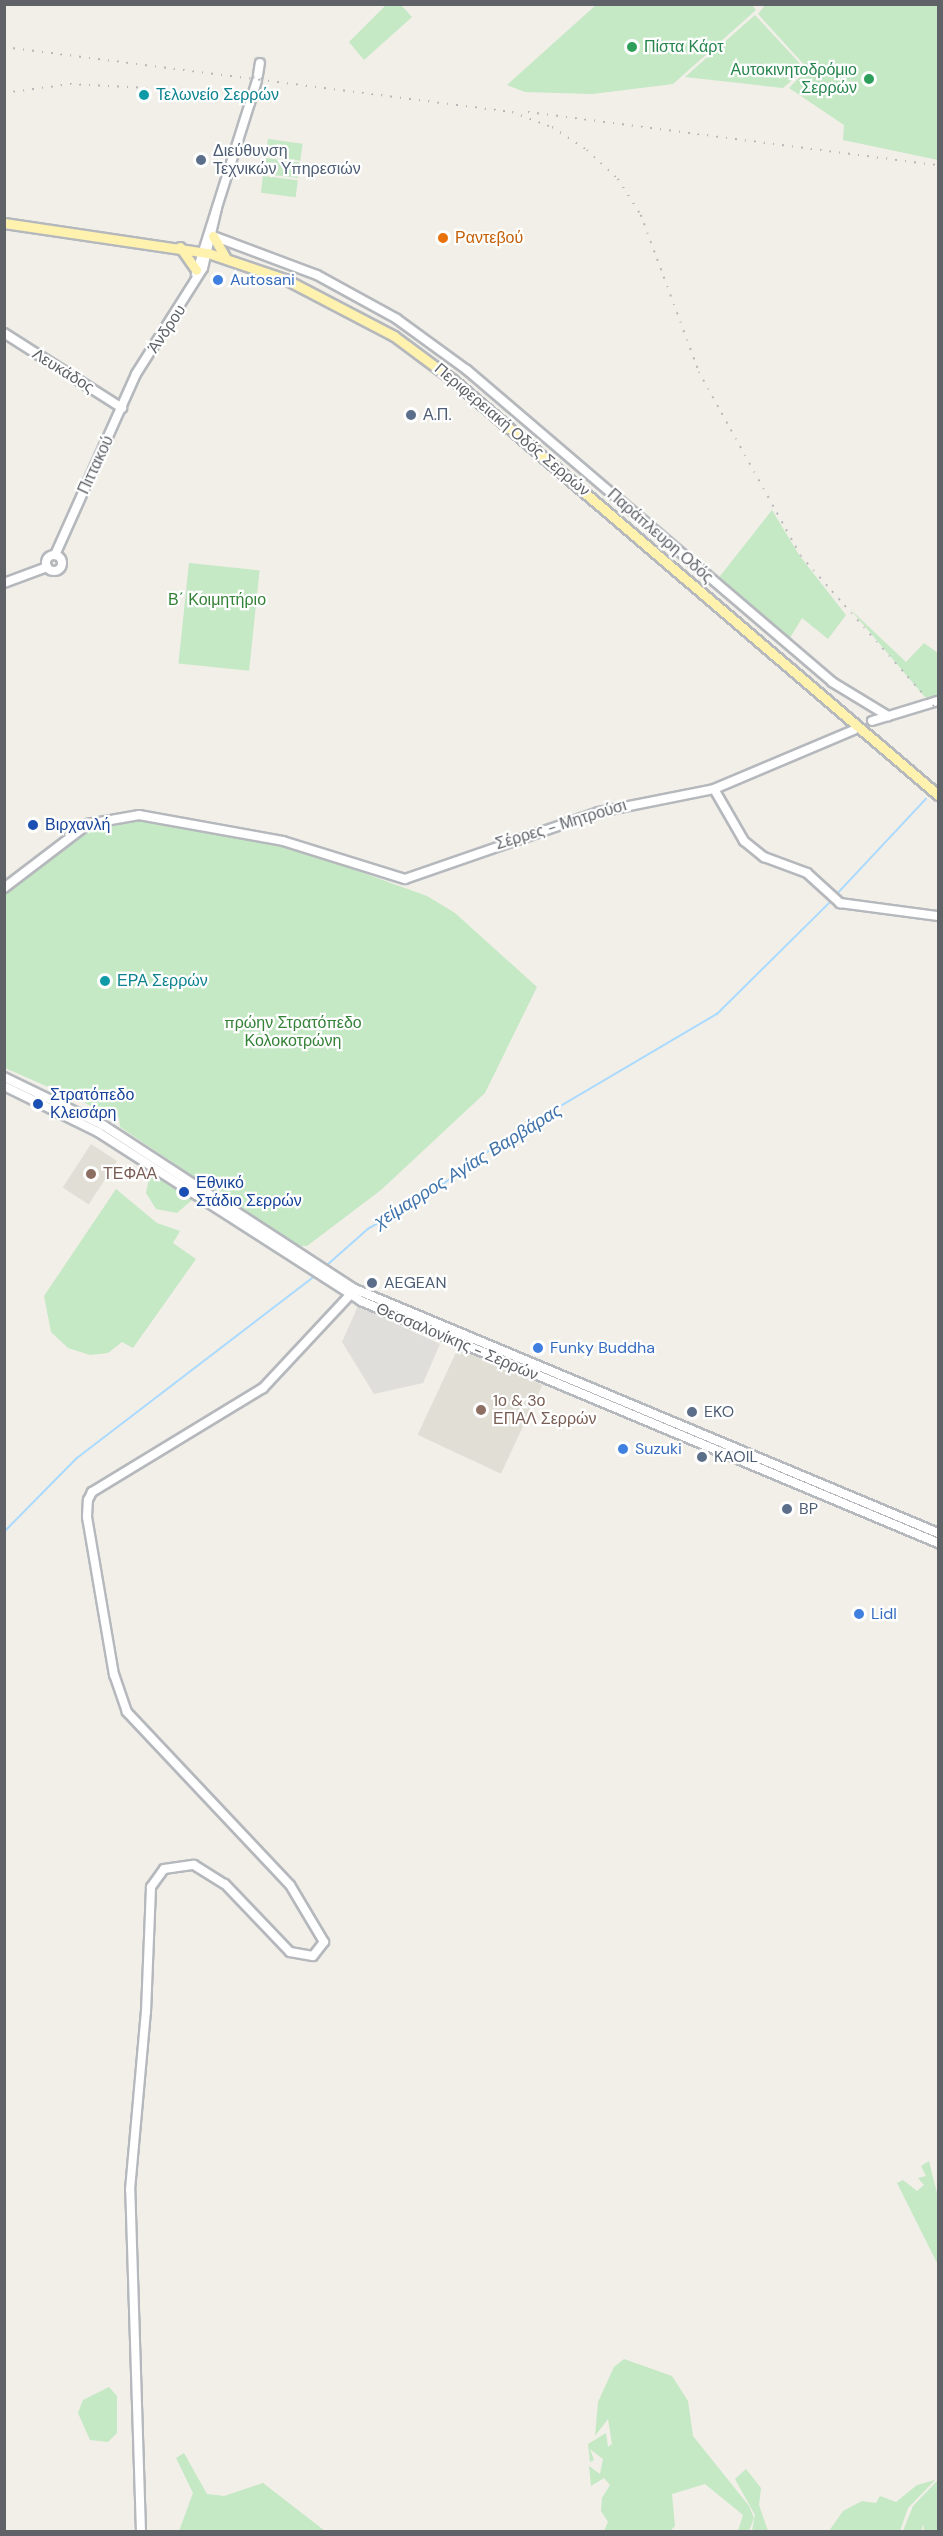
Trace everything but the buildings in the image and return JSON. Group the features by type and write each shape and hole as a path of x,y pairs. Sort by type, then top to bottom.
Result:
{"main road":[{"name":"Περιφερειακή Οδός Σερρών","path":"4,223 178,245 227,258 343,306 427,359 939,795"},
{"path":"213,236 227,258"},
{"path":"178,245 196,270"},
{"name":"Θεσσαλονίκης - Σερρών","path":"6,1079 103,1125 338,1284 350,1295 939,1543"},
{"name":"Θεσσαλονίκης - Σερρών","path":"338,1284 939,1533"}],"street":[{"path":"204,252 258,78 260,63"},
{"path":"195,282 196,270 213,236 218,208"},
{"name":"Παράπλευρη Οδός","path":"213,236 317,275 397,319 466,370 831,682 888,716"},
{"name":"Άνδρου","path":"136,374 195,282 204,252"},
{"name":"Λευκάδος","path":"4,333 122,408"},
{"name":"Πιττακού","path":"55,555 136,374"},
{"path":"4,583 47,567 61,567 55,555 47,567"},
{"path":"872,721 939,701"},
{"name":"Σέρρες - Μητρούσι","path":"4,888 98,820 147,815 266,837 405,879 599,812 714,789 854,730"},
{"path":"714,789 744,841 772,861 800,869 836,900 860,908 939,916"},
{"path":"141,2532 130,2190 146,2012 151,1887 164,1869 194,1865 225,1884 290,1952 313,1956 324,1942 290,1885 127,1712 114,1675 87,1517 88,1500 92,1492 262,1388 350,1295"}],"shaded area":[{"name":"ΤΕΦΑΑ","path":"91,1144 117,1161 89,1204 63,1188"},
{"path":"358,1306 440,1344 423,1383 374,1394 342,1342"},
{"name":"1ο & 3ο ΕΠΑΛ Σερρών","path":"459,1346 542,1385 501,1474 418,1435"}],"green space":[{"name":"Πίστα Κάρτ","path":"751,4 756,10 673,84 592,94 525,92 507,85 596,5"},
{"path":"386,5 401,5 412,17 364,60 349,42"},
{"name":"Αυτοκινητοδρόμιο Σερρών","path":"765,5 938,5 938,160 843,140 844,125 789,88 808,69 758,14"},
{"path":"755,15 805,69 783,88 685,77"},
{"path":"268,139 303,144 300,161 266,156"},
{"path":"266,158 300,162 298,178 264,174"},
{"path":"263,176 298,180 296,197 261,193"},
{"path":"772,510 799,555 846,615 828,639 802,618 788,641 717,580"},
{"name":"Β΄ Κοιμητήριο","path":"189,563 260,570 249,671 178,663"},
{"path":"850,609 906,662 924,643 938,653 938,698 925,697"},
{"name":"πρώην Στρατόπεδο Κολοκοτρώνη","path":"144,819 286,845 427,896 455,913 537,987 485,1093 381,1190 307,1246 296,1246 120,1127 119,1118 5,1068 4,894 89,827"},
{"path":"150,1173 192,1200 177,1213 156,1209 146,1193"},
{"path":"116,1189 157,1223 180,1231 173,1243 196,1259 133,1348 122,1342 108,1353 90,1355 68,1348 51,1332 44,1296"},
{"path":"929,2161 938,2197 938,2265 897,2183 903,2180 917,2191 924,2185 918,2178 926,2176 921,2166"},
{"path":"624,2359 672,2376 688,2401 693,2436 749,2506 754,2518 749,2531 738,2531 743,2515 705,2484 672,2494 675,2526 670,2531 604,2531 608,2522 601,2511 602,2498 610,2485 604,2478 591,2486 589,2466 600,2474 603,2459 590,2449 594,2460 590,2462 588,2444 606,2433 608,2447 612,2444 608,2419 595,2436 598,2402 614,2367"},
{"path":"109,2387 117,2396 117,2433 108,2442 90,2440 78,2413 83,2400"},
{"path":"184,2453 207,2494 224,2496 263,2483 325,2531 179,2531 193,2493 176,2458"},
{"path":"746,2469 761,2488 759,2505 768,2531 752,2531 755,2515 735,2479"},
{"path":"935,2480 908,2508 900,2531 829,2531 843,2511 862,2501 876,2503 880,2496 896,2502 917,2485"},
{"path":"938,2480 938,2531 924,2531 923,2524 921,2531 903,2531 913,2506"}],"waterway":[{"name":"χείμαρρος Αγίας Βαρβάρας","path":"837,894 926,799"},
{"name":"χείμαρρος Αγίας Βαρβάρας","path":"326,1266 368,1229 432,1192 508,1137 717,1014 832,900"},
{"name":"χείμαρρος Αγίας Βαρβάρας","path":"4,1532 77,1458 316,1275"}],"railway":[{"path":"4,47 512,112 552,127 587,150 618,179 641,215 699,372 801,556 938,711"},
{"path":"4,93 70,84 149,88"},
{"path":"528,112 938,165"}],"place":[{"name":"Πίστα Κάρτ","path":"632,47"},
{"name":"Αυτοκινητοδρόμιο Σερρών","path":"869,79"},
{"name":"Τελωνείο Σερρών","path":"144,95"},
{"name":"Διεύθυνση Τεχνικών Υπηρεσιών","path":"201,160"},
{"name":"Ραντεβού","path":"443,238"},
{"name":"Autosani","path":"218,280"},
{"name":"Α.Π.","path":"411,415"},
{"name":"Βιρχανλή","path":"33,825"},
{"name":"ΕΡΑ Σερρών","path":"105,981"},
{"name":"Στρατόπεδο Κλεισάρη","path":"38,1104"},
{"name":"ΤΕΦΑΑ","path":"91,1174"},
{"name":"Εθνικό Στάδιο Σερρών","path":"184,1192"},
{"name":"AEGEAN","path":"372,1283"},
{"name":"Funky Buddha","path":"538,1348"},
{"name":"1ο & 3ο ΕΠΑΛ Σερρών","path":"481,1410"},
{"name":"EKO","path":"692,1412"},
{"name":"Suzuki","path":"623,1449"},
{"name":"KAOIL","path":"702,1457"},
{"name":"BP","path":"787,1509"},
{"name":"Lidl","path":"859,1614"}]}
